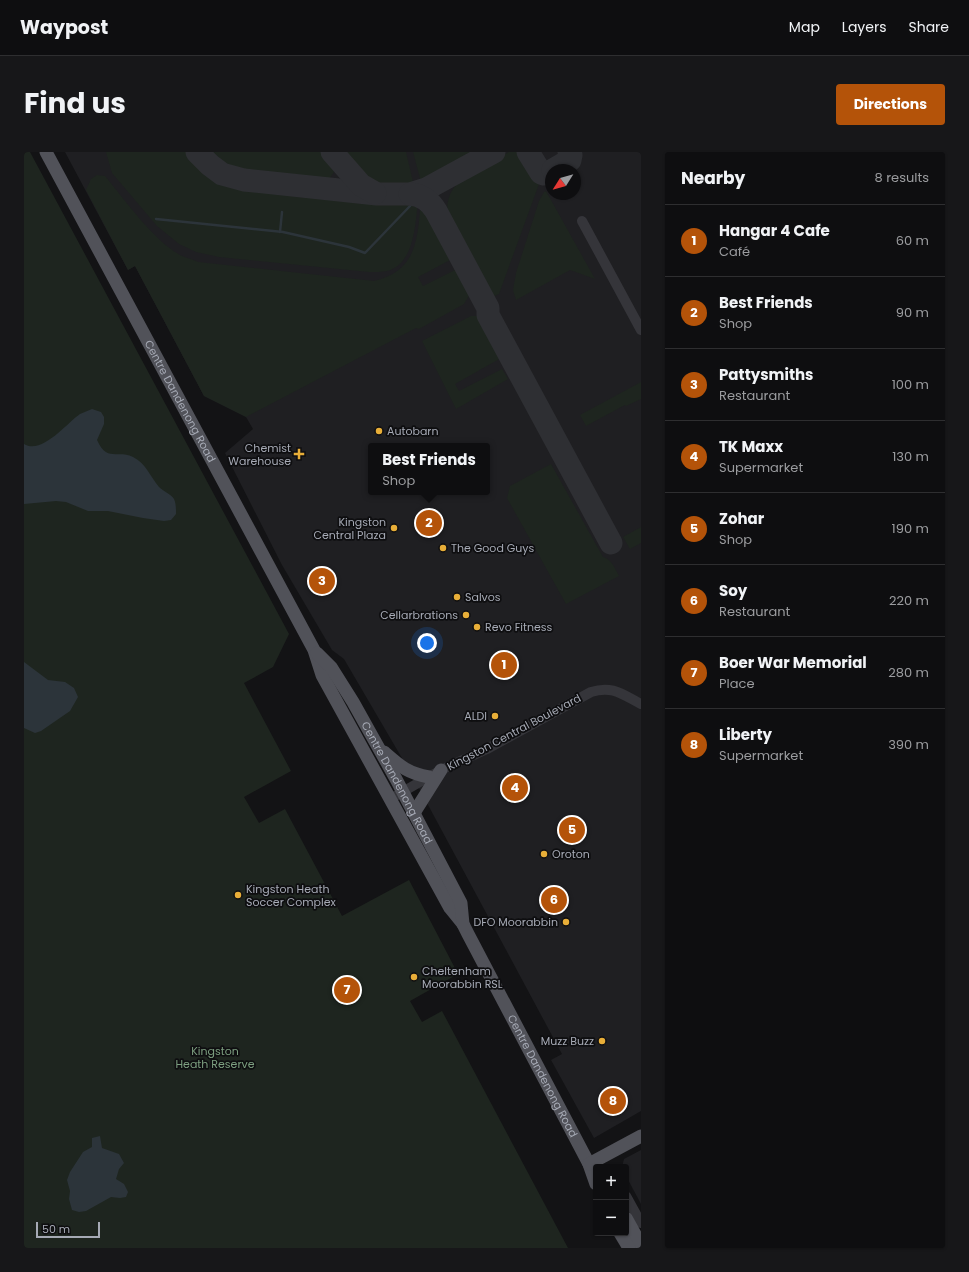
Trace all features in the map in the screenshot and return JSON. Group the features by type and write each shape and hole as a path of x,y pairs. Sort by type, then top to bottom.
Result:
{"main road":[{"name":"Centre Dandenong Road","path":"46,152 314,650 322,675 450,908 463,924 497,991 593,1168"},
{"name":"Centre Dandenong Road","path":"314,650 331,667 366,724 461,903 463,924"},
{"path":"377,745 408,772 415,775 429,777"},
{"path":"414,813 441,770"},
{"path":"599,1164 641,1136"},
{"path":"629,1223 641,1245"},
{"path":"622,1236 629,1248"}],"street":[{"path":"582,221 641,330"},
{"name":"Kingston Central Boulevard","path":"390,799 441,770 473,756 591,692 603,689 614,690 641,704"},
{"path":"628,1200 641,1223"}],"shaded area":[{"path":"65,152 641,152 641,1111 594,1138 551,1060 562,1054 413,777 344,659 332,650 282,565 225,453 253,429 246,417 204,396 135,266 128,270"},
{"path":"92,409 101,412 104,417 104,424 97,440 101,447 109,453 133,457 141,463 159,487 174,499 176,504 176,514 171,520 164,521 143,518 108,511 88,511 66,502 56,501 24,504 24,444 31,446 46,442 80,414"},
{"path":"24,662 48,680 65,682 74,688 78,697 70,711 41,731 35,733 24,728"},
{"path":"100,1136 102,1148 119,1154 124,1163 119,1169 116,1179 124,1184 128,1192 126,1197 111,1197 86,1211 79,1212 72,1210 67,1180 70,1172 83,1152 92,1147 92,1138"},
{"path":"641,1150 641,1204 629,1182 629,1164 623,1164 624,1159"}],"green space":[{"name":"Kingston Heath Reserve","path":"24,152 30,152 289,634 273,667 244,683 291,771 244,797 259,823 285,809 342,916 409,880 458,974 410,1001 422,1022 442,1011 568,1248 24,1248"},
{"path":"106,152 189,152 199,163 215,176 235,185 414,204 417,207 417,210 411,246 402,262 387,271 376,272 219,257 196,252 179,244 157,226 112,173"},
{"path":"206,152 324,152 333,165 334,172 329,179 322,182 241,174 225,168"},
{"path":"340,152 406,152 414,186 390,187 380,185 356,170"},
{"path":"413,152 481,152 423,183 421,182"},
{"path":"509,152 520,152 525,158 539,184 499,294 492,297 450,222 447,209 449,197 459,181"},
{"path":"97,175 105,176 150,230 170,248 184,257 198,262 374,281 387,277 405,264 414,246 420,211 424,208 435,223 454,258 418,277 423,286 459,268 470,294 464,304 419,329 416,328 246,417 204,396 135,266 128,270 86,190 91,179"},
{"path":"544,192 545,200 551,200 595,279 570,270 516,300 513,290 516,273 539,201"},
{"path":"471,316 477,316 501,358 455,384 459,391 502,369 508,379 456,409 422,341"},
{"path":"641,382 641,399 626,406 625,405 586,426 580,415"},
{"path":"551,464 603,557 611,562 619,576 566,604 507,498 510,486"},
{"path":"641,527 641,543 630,549 623,537"}],"waterway":[{"path":"156,219 283,232 349,247 365,253 410,206"},
{"path":"280,232 282,212"}],"taxiway":[{"path":"197,152 222,174 244,180 377,194 410,194 426,189 494,152"},
{"path":"332,152 361,185 375,193"},
{"path":"528,152 541,173 545,174"},
{"path":"563,164 570,160 571,155 569,152"},
{"path":"410,194 425,199 436,211 488,308 488,315 611,543"}],"place":[{"name":"Autobarn","path":"379,431"},
{"name":"Chemist Warehouse","path":"299,454"},
{"name":"Best Friends","path":"429,523"},
{"name":"Kingston Central Plaza","path":"394,528"},
{"name":"The Good Guys","path":"443,548"},
{"name":"Pattysmiths","path":"322,581"},
{"name":"Salvos","path":"457,597"},
{"name":"Cellarbrations","path":"466,615"},
{"name":"Revo Fitness","path":"477,627"},
{"name":"Hangar 4 Cafe","path":"504,665"},
{"name":"ALDI","path":"495,716"},
{"name":"TK Maxx","path":"515,788"},
{"name":"Zohar","path":"572,830"},
{"name":"Oroton","path":"544,854"},
{"name":"Kingston Heath Soccer Complex","path":"238,895"},
{"name":"Soy","path":"554,900"},
{"name":"DFO Moorabbin","path":"566,922"},
{"name":"Cheltenham Moorabbin RSL","path":"414,977"},
{"name":"Boer War Memorial","path":"347,990"},
{"name":"Muzz Buzz","path":"602,1041"},
{"name":"Liberty","path":"613,1101"}]}
